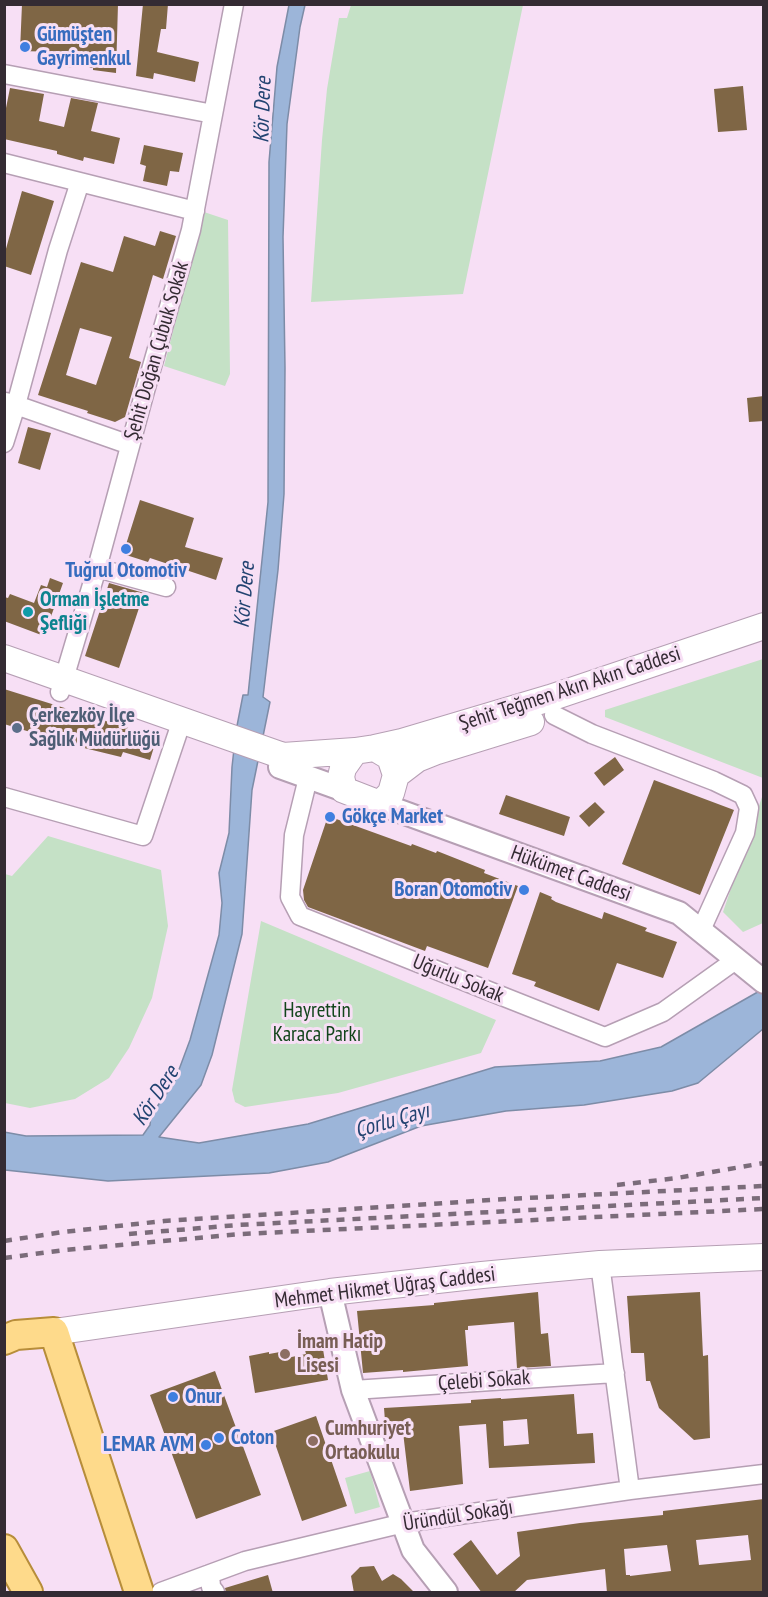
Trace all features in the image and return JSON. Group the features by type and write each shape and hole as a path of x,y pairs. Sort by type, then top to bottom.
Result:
{"main road":[{"name":"Şehit Teğmen Akın Akın Caddesi","path":"282,762 365,750 402,742 550,698 764,626"},
{"name":"Şehit Teğmen Akın Akın Caddesi","path":"390,787 417,759 437,751 554,715 764,645"},
{"path":"4,658 62,686 178,732 206,735"},
{"path":"4,673 62,686 282,762"},
{"path":"365,750 390,757 390,787 344,790 341,777 343,768 365,750"},
{"name":"Mehmet Hikmet Uğraş Caddesi","path":"6,1339 16,1335 54,1332 330,1292 600,1264 764,1257"},
{"path":"54,1332 140,1593"},
{"path":"4,1549 28,1593"}],"street":[{"name":"Şehit Doğan Çubuk Sokak","path":"62,686 191,230 234,4"},
{"path":"4,74 213,114"},
{"path":"4,163 195,211"},
{"path":"4,442 10,403 80,182"},
{"path":"10,403 130,445"},
{"path":"97,568 166,587"},
{"path":"554,715 592,734 714,781 743,795 749,808 745,833 701,930"},
{"path":"4,798 144,836 178,732"},
{"path":"282,762 308,778 344,790"},
{"name":"Uğurlu Sokak","path":"308,778 294,835 290,897 300,916 605,1037 750,970"},
{"name":"Hükümet Caddesi","path":"390,787 413,815 679,913 750,970"},
{"path":"600,1264 630,1490"},
{"path":"330,1292 353,1390 413,1550 446,1593"},
{"name":"Çelebi Sokak","path":"353,1390 615,1373"},
{"name":"Üründül Sokağı","path":"161,1593 245,1560 404,1524 630,1490 764,1474"},
{"path":"210,1574 214,1593"}],"green space":[{"path":"351,5 523,5 463,294 311,302 327,89 339,18 347,18"},
{"path":"204,212 228,220 230,374 225,386 164,366"},
{"path":"763,659 763,778 605,717 605,710"},
{"path":"763,794 763,923 743,932 723,912"},
{"path":"48,836 161,870 168,926 152,998 129,1048 109,1078 75,1099 30,1108 5,1103 5,874 12,876"},
{"name":"Hayrettin Karaca Parkı","path":"261,921 496,1020 481,1053 338,1093 245,1107 235,1102 232,1090"},
{"path":"370,1471 380,1507 355,1514 345,1478"}],"water":[{"name":"Çorlu Çayı","path":"289,5 305,5 287,124 283,237 284,494 278,570 263,697 270,702 252,790 242,934 212,1055 201,1085 159,1137 199,1143 308,1124 495,1067 600,1061 661,1047 763,989 763,1029 698,1083 672,1091 584,1105 506,1111 421,1126 328,1162 269,1173 108,1181 5,1170 4,1132 26,1136 143,1135 150,1125 151,1115 174,1083 190,1040 219,935 222,903 219,873 229,833 236,731 243,695 248,695 268,502 269,162 277,67"}],"building":[{"path":"22,4 118,4 116,73 93,70 93,68 59,67 60,52 20,51"},
{"path":"143,4 168,4 166,29 161,29 157,52 199,62 195,82 154,73 153,79 136,76"},
{"path":"743,86 747,130 718,132 714,89"},
{"path":"10,88 44,94 39,121 64,127 71,98 98,103 91,131 120,138 114,164 84,157 83,161 57,154 57,151 4,139 4,118"},
{"path":"144,145 183,153 179,172 170,171 167,186 143,181 146,166 140,164"},
{"path":"22,191 54,201 31,275 4,266 4,256"},
{"path":"160,231 176,236 163,279 153,275 129,358 141,362 125,417 115,422 38,395 81,262 113,272 124,236 155,246","holes":["80,328 112,337 96,385 66,375"]},
{"path":"764,396 764,421 749,422 747,398"},
{"path":"28,427 51,433 40,470 18,463"},
{"path":"140,500 194,518 185,547 223,558 216,580 150,558 148,562 123,554"},
{"name":"Orman İşletme Şefliği","path":"50,578 63,583 44,636 4,621 4,597 8,598 10,594 34,603 41,585 47,587"},
{"path":"109,583 144,593 119,668 85,656"},
{"path":"4,689 157,737 150,760 123,752 121,757 76,746 4,724"},
{"path":"615,757 624,770 604,786 594,773"},
{"path":"654,780 734,810 700,895 622,864"},
{"path":"506,795 570,817 564,836 499,814"},
{"path":"595,802 605,812 589,827 579,816"},
{"path":"328,816 411,846 412,844 436,853 437,851 518,886 488,968 427,946 425,951 308,907 304,900 303,890"},
{"path":"540,892 552,897 551,899 556,902 602,919 604,912 647,928 645,931 677,942 663,978 617,963 599,1011 534,986 536,982 512,974"},
{"path":"538,1292 541,1334 548,1333 551,1366 517,1368 514,1322 468,1326 468,1330 465,1330 468,1366 363,1373 357,1311 434,1305 434,1303"},
{"path":"700,1292 703,1356 708,1355 710,1438 694,1440 659,1408 650,1381 646,1381 644,1353 631,1353 627,1296"},
{"path":"322,1343 328,1380 255,1393 249,1356 280,1352 282,1359 306,1354 304,1346"},
{"name":"LEMAR AVM","path":"215,1371 261,1495 196,1519 150,1395"},
{"path":"574,1394 577,1434 593,1433 595,1463 489,1468 486,1424 459,1426 463,1484 410,1491 403,1432 386,1434 384,1408","holes":["527,1419 529,1444 504,1446 503,1421"]},
{"path":"316,1416 347,1506 302,1521 271,1432"},
{"path":"764,1499 764,1593 607,1593 605,1569 527,1580 513,1593 482,1593 453,1554 471,1540 497,1575 520,1556 517,1532 663,1515 663,1511","holes":["748,1535 751,1560 699,1565 696,1540","667,1545 671,1571 626,1575 624,1549"]},
{"path":"374,1566 382,1581 393,1574 415,1593 354,1593 351,1576 360,1567"},
{"path":"268,1575 273,1593 226,1593 225,1588"}],"railway":[{"path":"617,1185 677,1178 764,1163"},
{"path":"4,1241 164,1221 507,1199 764,1186"},
{"path":"129,1234 238,1225 764,1198"},
{"path":"4,1258 65,1250 241,1234 764,1209"}],"place":[{"name":"Gümüşten Gayrimenkul","path":"25,47"},
{"name":"Tuğrul Otomotiv","path":"126,549"},
{"name":"Orman İşletme Şefliği","path":"28,612"},
{"name":"Çerkezköy İlçe Sağlık Müdürlüğü","path":"17,728"},
{"name":"Gökçe Market","path":"330,817"},
{"name":"Boran Otomotiv","path":"524,890"},
{"name":"İmam Hatip Lisesi","path":"285,1354"},
{"name":"Onur","path":"173,1397"},
{"name":"Coton","path":"219,1438"},
{"name":"Cumhuriyet Ortaokulu","path":"313,1441"},
{"name":"LEMAR AVM","path":"206,1445"}],"water label":[{"name":"Kör Dere","path":"263,110"},
{"name":"Kör Dere","path":"245,595"},
{"name":"Kör Dere","path":"156,1096"}]}
